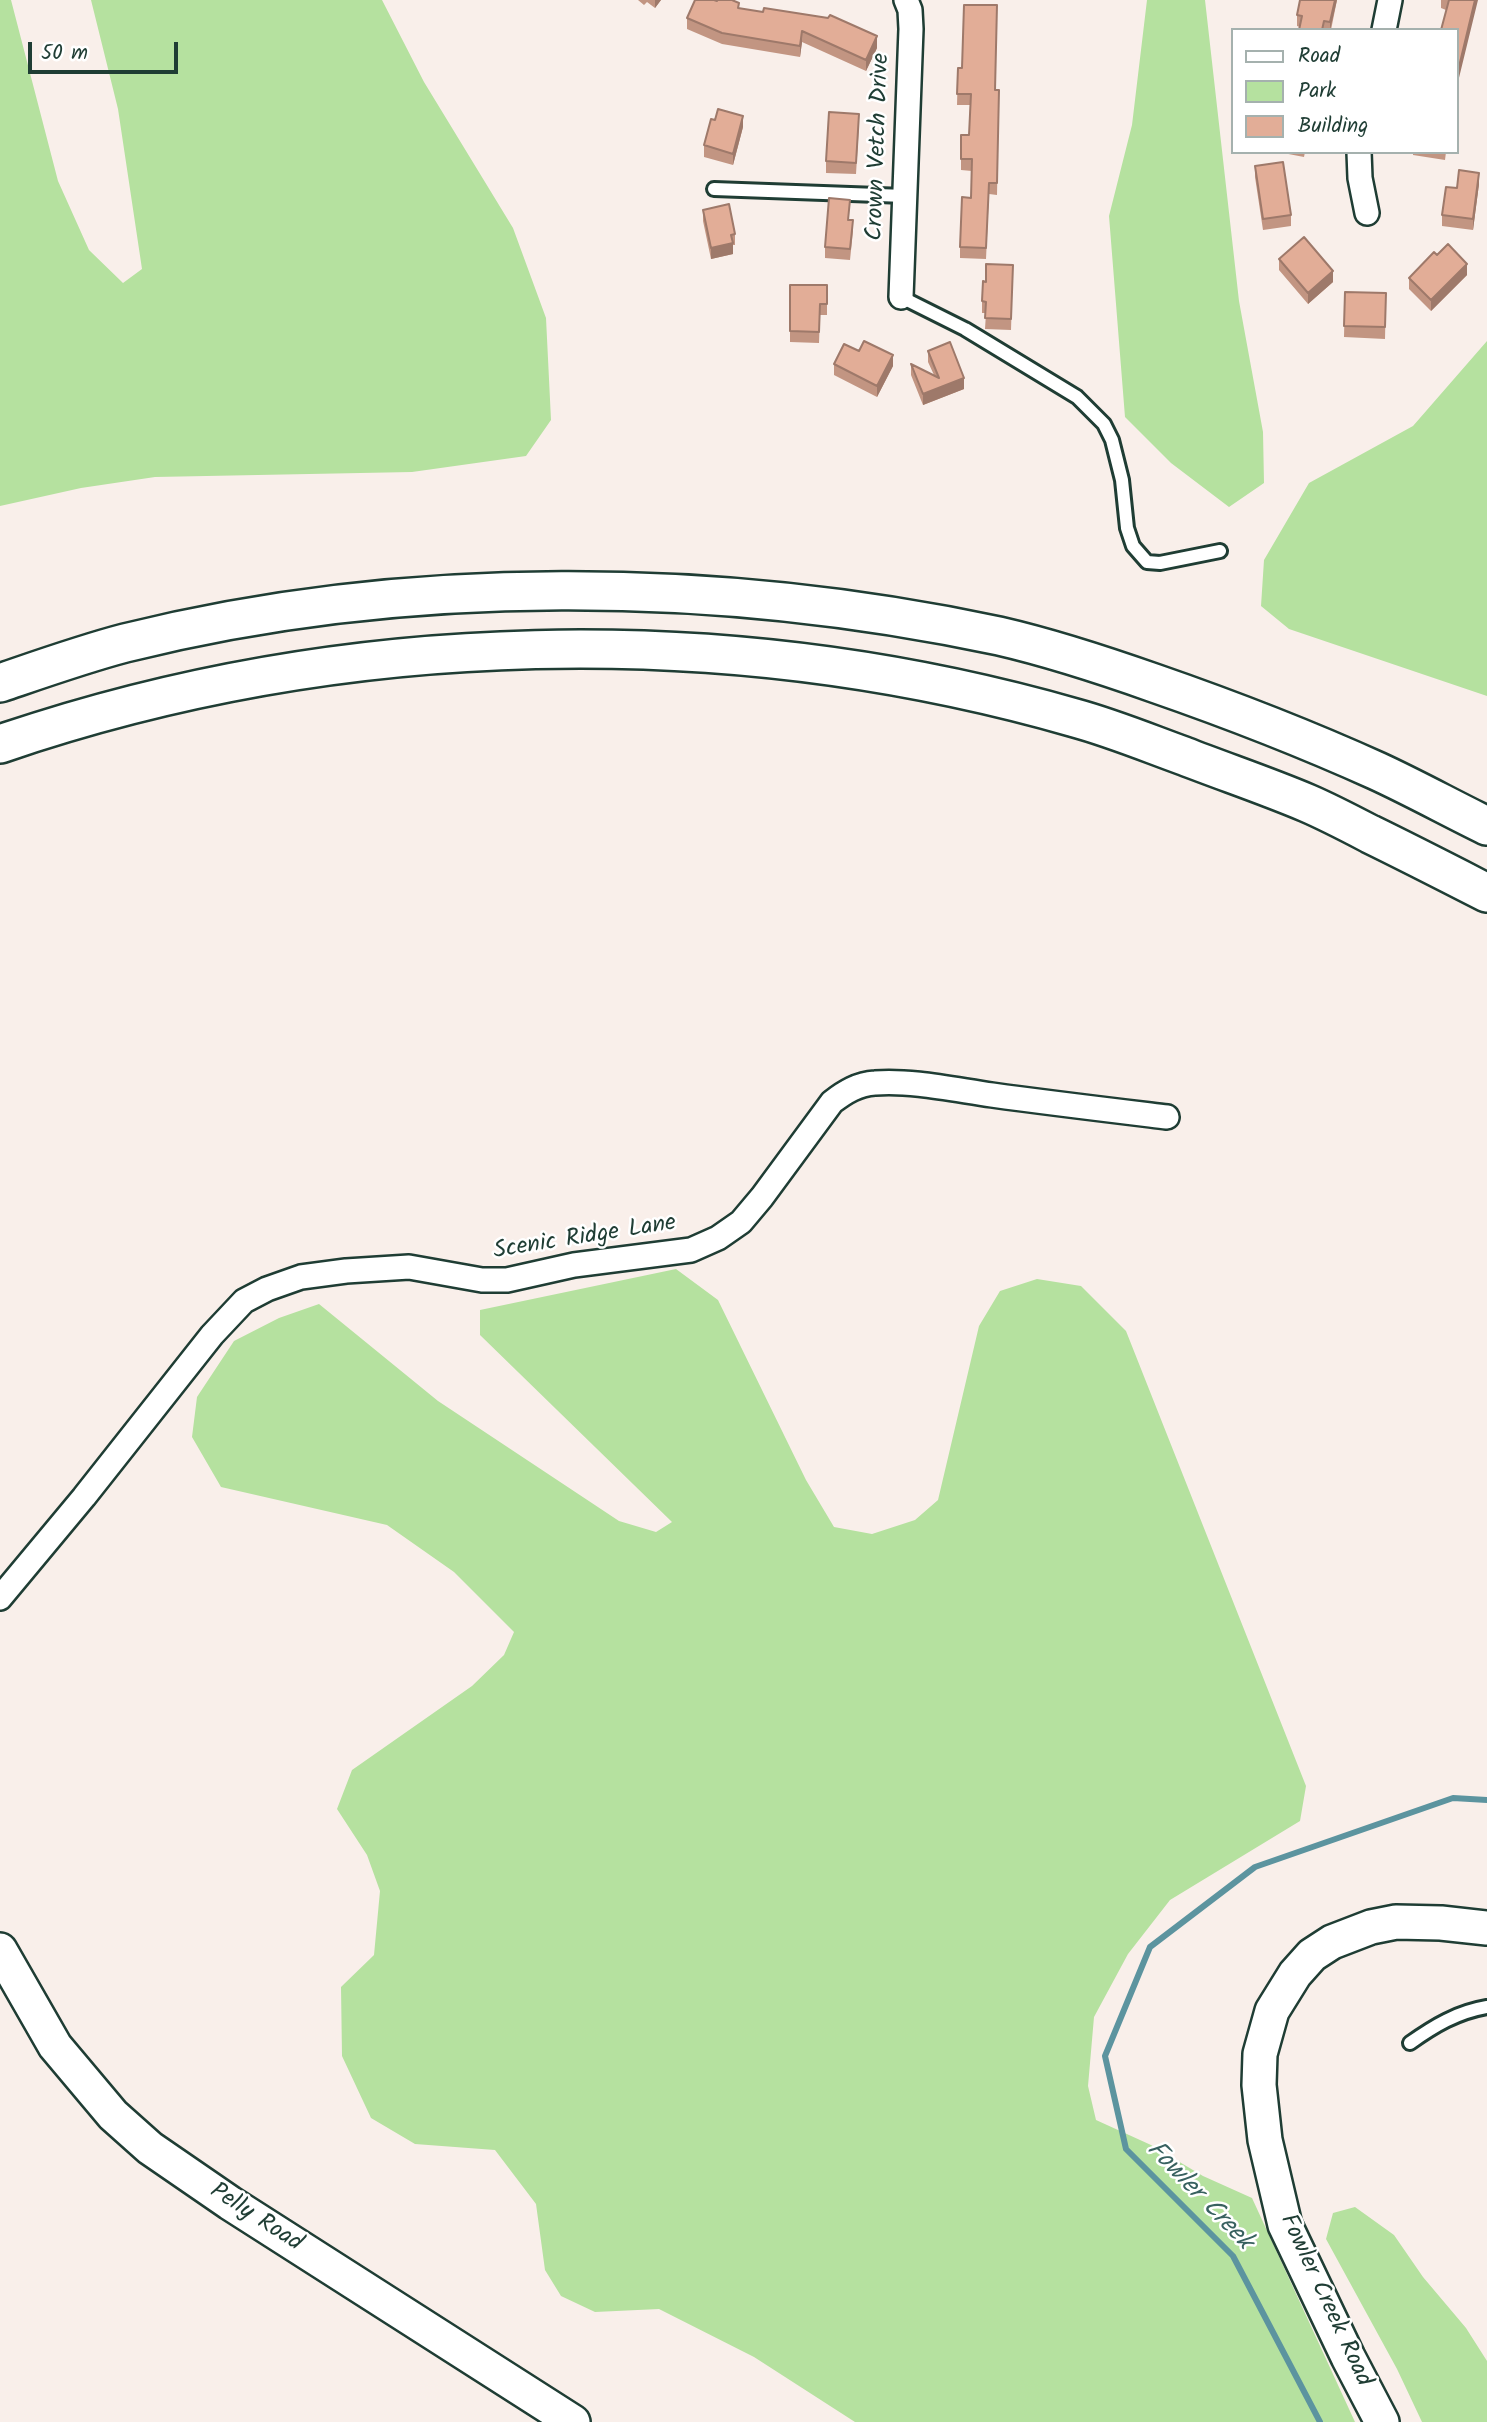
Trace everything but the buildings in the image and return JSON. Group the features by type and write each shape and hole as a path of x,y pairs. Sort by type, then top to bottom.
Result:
{"main road":[{"path":"0,683 122,644 220,622 400,599 480,593 593,592 699,595 775,602 905,620 1001,637 1101,664 1217,704 1366,766 1487,826"},
{"path":"0,744 57,724 146,700 278,673 363,661 458,653 607,649 714,654 812,663 986,695 1077,718 1310,804 1487,893"}],"street":[{"name":"Crown Vetch Drive","path":"901,297 911,29 910,10 906,0"},
{"path":"1384,28 1390,0"},
{"path":"1359,154 1360,178 1367,213"},
{"name":"Scenic Ridge Lane","path":"0,1598 212,1335 244,1301 267,1289 301,1277 394,1267 482,1280 507,1280 574,1265 691,1250 718,1238 740,1222 762,1198 832,1102 859,1085 876,1083 935,1087 1167,1117"},
{"name":"Fowler Creek Road","path":"1382,2422 1285,2225 1265,2140 1259,2085 1260,2054 1272,2011 1295,1974 1312,1955 1332,1942 1371,1927 1396,1922 1487,1928"},
{"name":"Pelly Road","path":"0,1950 55,2046 113,2115 150,2148 230,2203 573,2422"}],"lane":[{"path":"714,189 905,196"},
{"path":"901,297 965,329 1077,397 1104,424 1112,440 1122,480 1127,528 1133,546 1147,562 1160,563 1220,551"},
{"path":"1410,2043 1454,2016 1487,2007"}],"green space":[{"path":"0,0 11,0 58,181 89,250 123,283 142,269 118,109 91,0 382,0 424,82 513,228 546,318 551,420 526,456 412,472 155,477 81,488 0,506"},
{"path":"1147,0 1205,0 1239,301 1263,432 1264,483 1229,507 1171,463 1125,417 1109,216 1132,125"},
{"path":"1487,341 1487,696 1289,629 1261,606 1264,560 1309,483 1413,426"},
{"path":"676,1269 718,1300 806,1480 834,1527 872,1534 915,1520 938,1500 979,1326 1000,1291 1037,1279 1081,1286 1126,1331 1306,1786 1300,1821 1170,1900 1128,1954 1094,2017 1088,2086 1096,2120 1151,2145 1203,2176 1252,2198 1355,2422 855,2422 754,2357 659,2309 595,2312 561,2296 545,2270 536,2204 495,2150 415,2144 371,2118 342,2056 341,1987 374,1955 380,1891 367,1855 337,1809 352,1770 472,1686 504,1655 514,1632 454,1572 387,1525 221,1487 192,1437 197,1397 234,1341 279,1318 319,1304 438,1401 619,1521 656,1532 672,1522 480,1335 480,1310"},
{"path":"1355,2207 1394,2235 1423,2277 1466,2328 1487,2361 1487,2422 1422,2422 1397,2369 1326,2239 1333,2213"}],"waterway":[{"name":"Fowler Creek","path":"1320,2422 1233,2256 1126,2149 1105,2056 1150,1947 1255,1867 1453,1798 1487,1800"}]}
